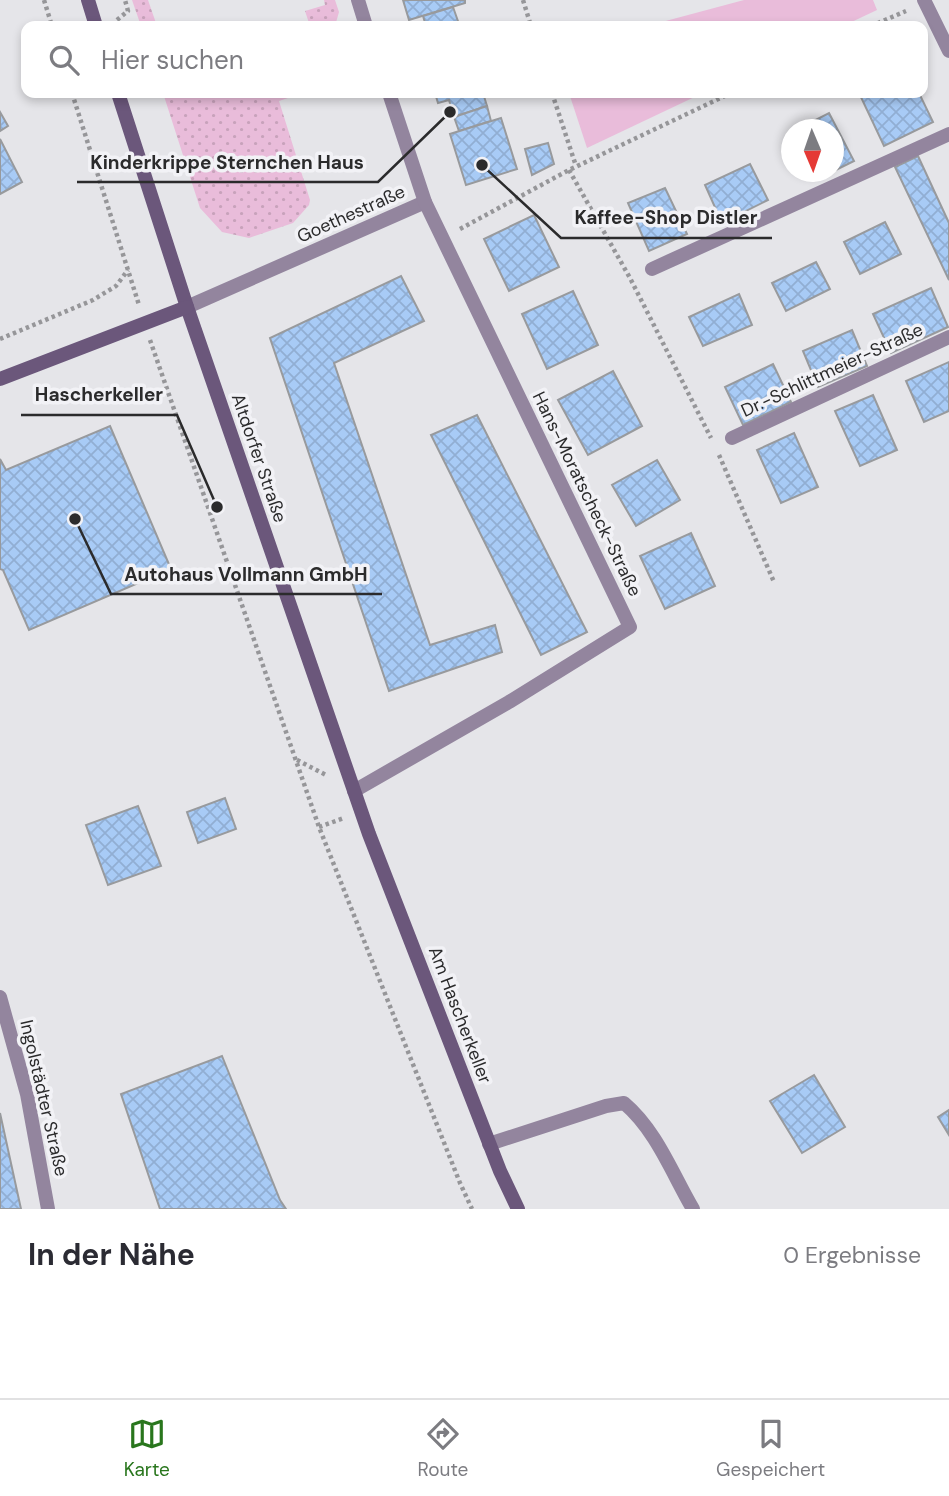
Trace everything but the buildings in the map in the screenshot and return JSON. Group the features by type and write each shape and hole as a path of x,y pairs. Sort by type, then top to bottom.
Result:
{"main road":[{"path":"88,0 94,21"},
{"name":"Altdorfer Straße","path":"120,98 187,306 369,834"},
{"path":"0,379 187,306"},
{"name":"Am Hascherkeller","path":"369,834 489,1144 518,1209"}],"street":[{"path":"358,0 364,21"},
{"path":"925,1 949,51"},
{"name":"Goethestraße","path":"187,306 425,202 390,98"},
{"path":"652,269 949,134"},
{"name":"Hans-Moratscheck-Straße","path":"354,791 509,702 630,627 425,202"},
{"name":"Dr.-Schlittmeier-Straße","path":"732,438 949,337"},
{"name":"Ingolstädter Straße","path":"0,997 27,1094 48,1209"},
{"path":"489,1144 624,1102 639,1116 654,1138 693,1209"}],"path":[{"path":"44,0 50,21"},
{"path":"114,21 128,11 125,0"},
{"path":"523,0 529,21"},
{"path":"882,21 925,1"},
{"path":"74,98 144,323 319,827 472,1209"},
{"path":"554,98 576,166"},
{"path":"442,237 576,166 720,98"},
{"path":"569,170 630,278 715,446 774,582"},
{"path":"0,339 93,300 116,286 129,269"}],"shaded area":[{"path":"132,0 148,0 155,21 139,21"},
{"path":"324,0 335,0 339,12 336,21 308,21 305,11 325,5"},
{"path":"744,0 873,0 877,10 854,21 666,21"},
{"path":"165,98 288,98 279,101 310,200 309,205 293,223 249,238 222,232 200,208"},
{"path":"571,98 692,98 587,148"}],"place":[{"name":"Kinderkrippe Sternchen Haus","path":"450,112"},
{"name":"Kaffee-Shop Distler","path":"482,165"},
{"name":"Hascherkeller","path":"217,507"},
{"name":"Autohaus Vollmann GmbH","path":"75,519"}]}
